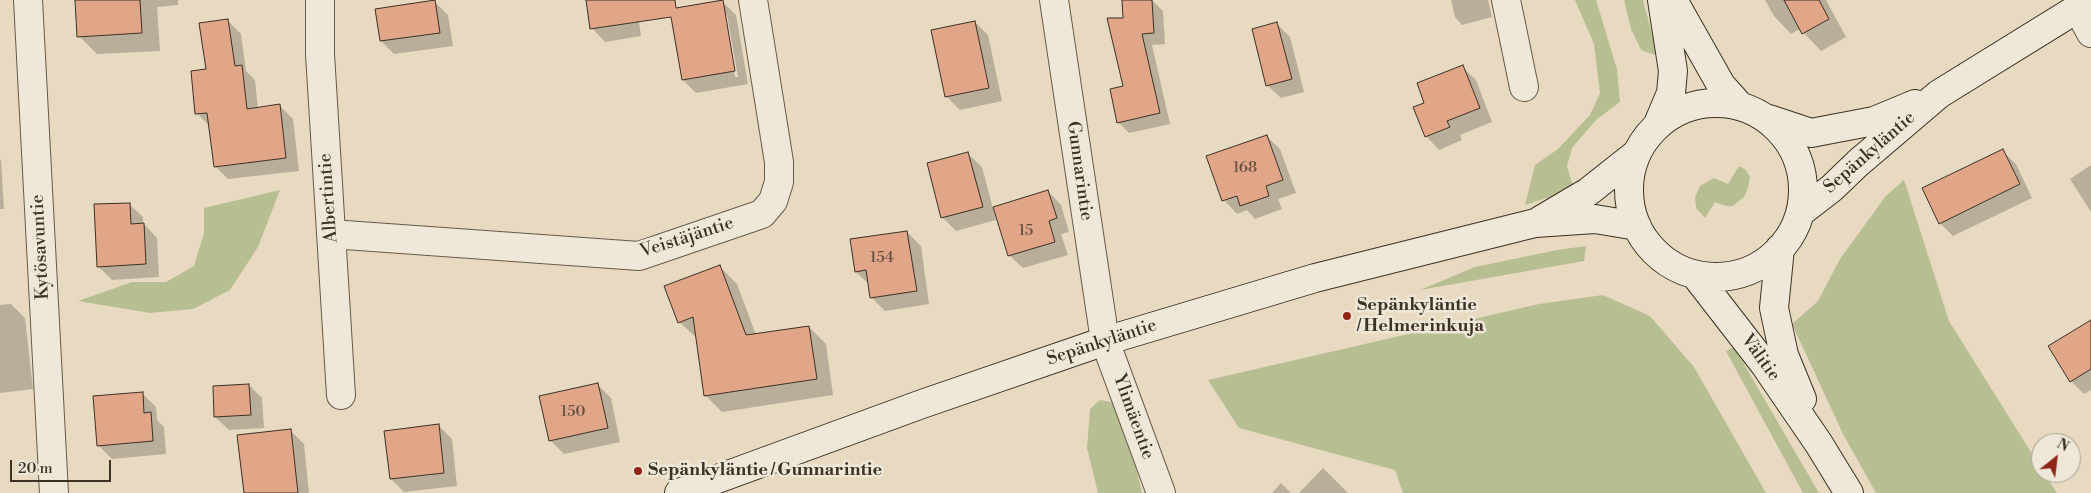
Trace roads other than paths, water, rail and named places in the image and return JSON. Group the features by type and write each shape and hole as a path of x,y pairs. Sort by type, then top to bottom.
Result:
{"main road":[{"name":"Kytösavuntie","path":"28,0 54,493"},
{"name":"Albertintie","path":"320,0 320,54 341,396"},
{"name":"Veistäjäntie","path":"331,234 639,256 762,214 772,202 779,182 780,162 753,0"},
{"name":"Gunnarintie","path":"1054,0 1105,341"},
{"path":"1506,0 1524,87"},
{"path":"1658,124 1680,110 1710,102 1739,105 1768,118 1787,137 1799,162 1804,185 1801,212 1787,241 1767,261 1747,271 1722,276 1696,276 1660,256 1647,243 1637,226 1630,202 1629,182 1636,154 1658,124 1671,92 1673,71 1662,0"},
{"path":"1673,0 1721,85 1739,105"},
{"name":"Sepänkyläntie","path":"1801,212 1832,188 1858,163 1939,94 2084,5"},
{"path":"2084,5 2091,33"},
{"name":"Sepänkyläntie","path":"1768,118 1810,132 1874,121 1939,94"},
{"name":"Sepänkyläntie","path":"1535,223 1588,192 1636,154"},
{"name":"Sepänkyläntie","path":"679,493 922,404 1105,341 1315,278 1535,223 1595,219 1637,226"},
{"name":"Välitie","path":"1780,248 1774,308 1784,355 1820,444"},
{"name":"Välitie","path":"1696,276 1765,365 1820,444 1849,493"},
{"name":"Ylimäentie","path":"1105,341 1161,493"}],"place":[{"name":"Sepänkyläntie / Helmerinkuja","path":"1347,316"},
{"name":"Sepänkyläntie / Gunnarintie","path":"638,471"}]}
